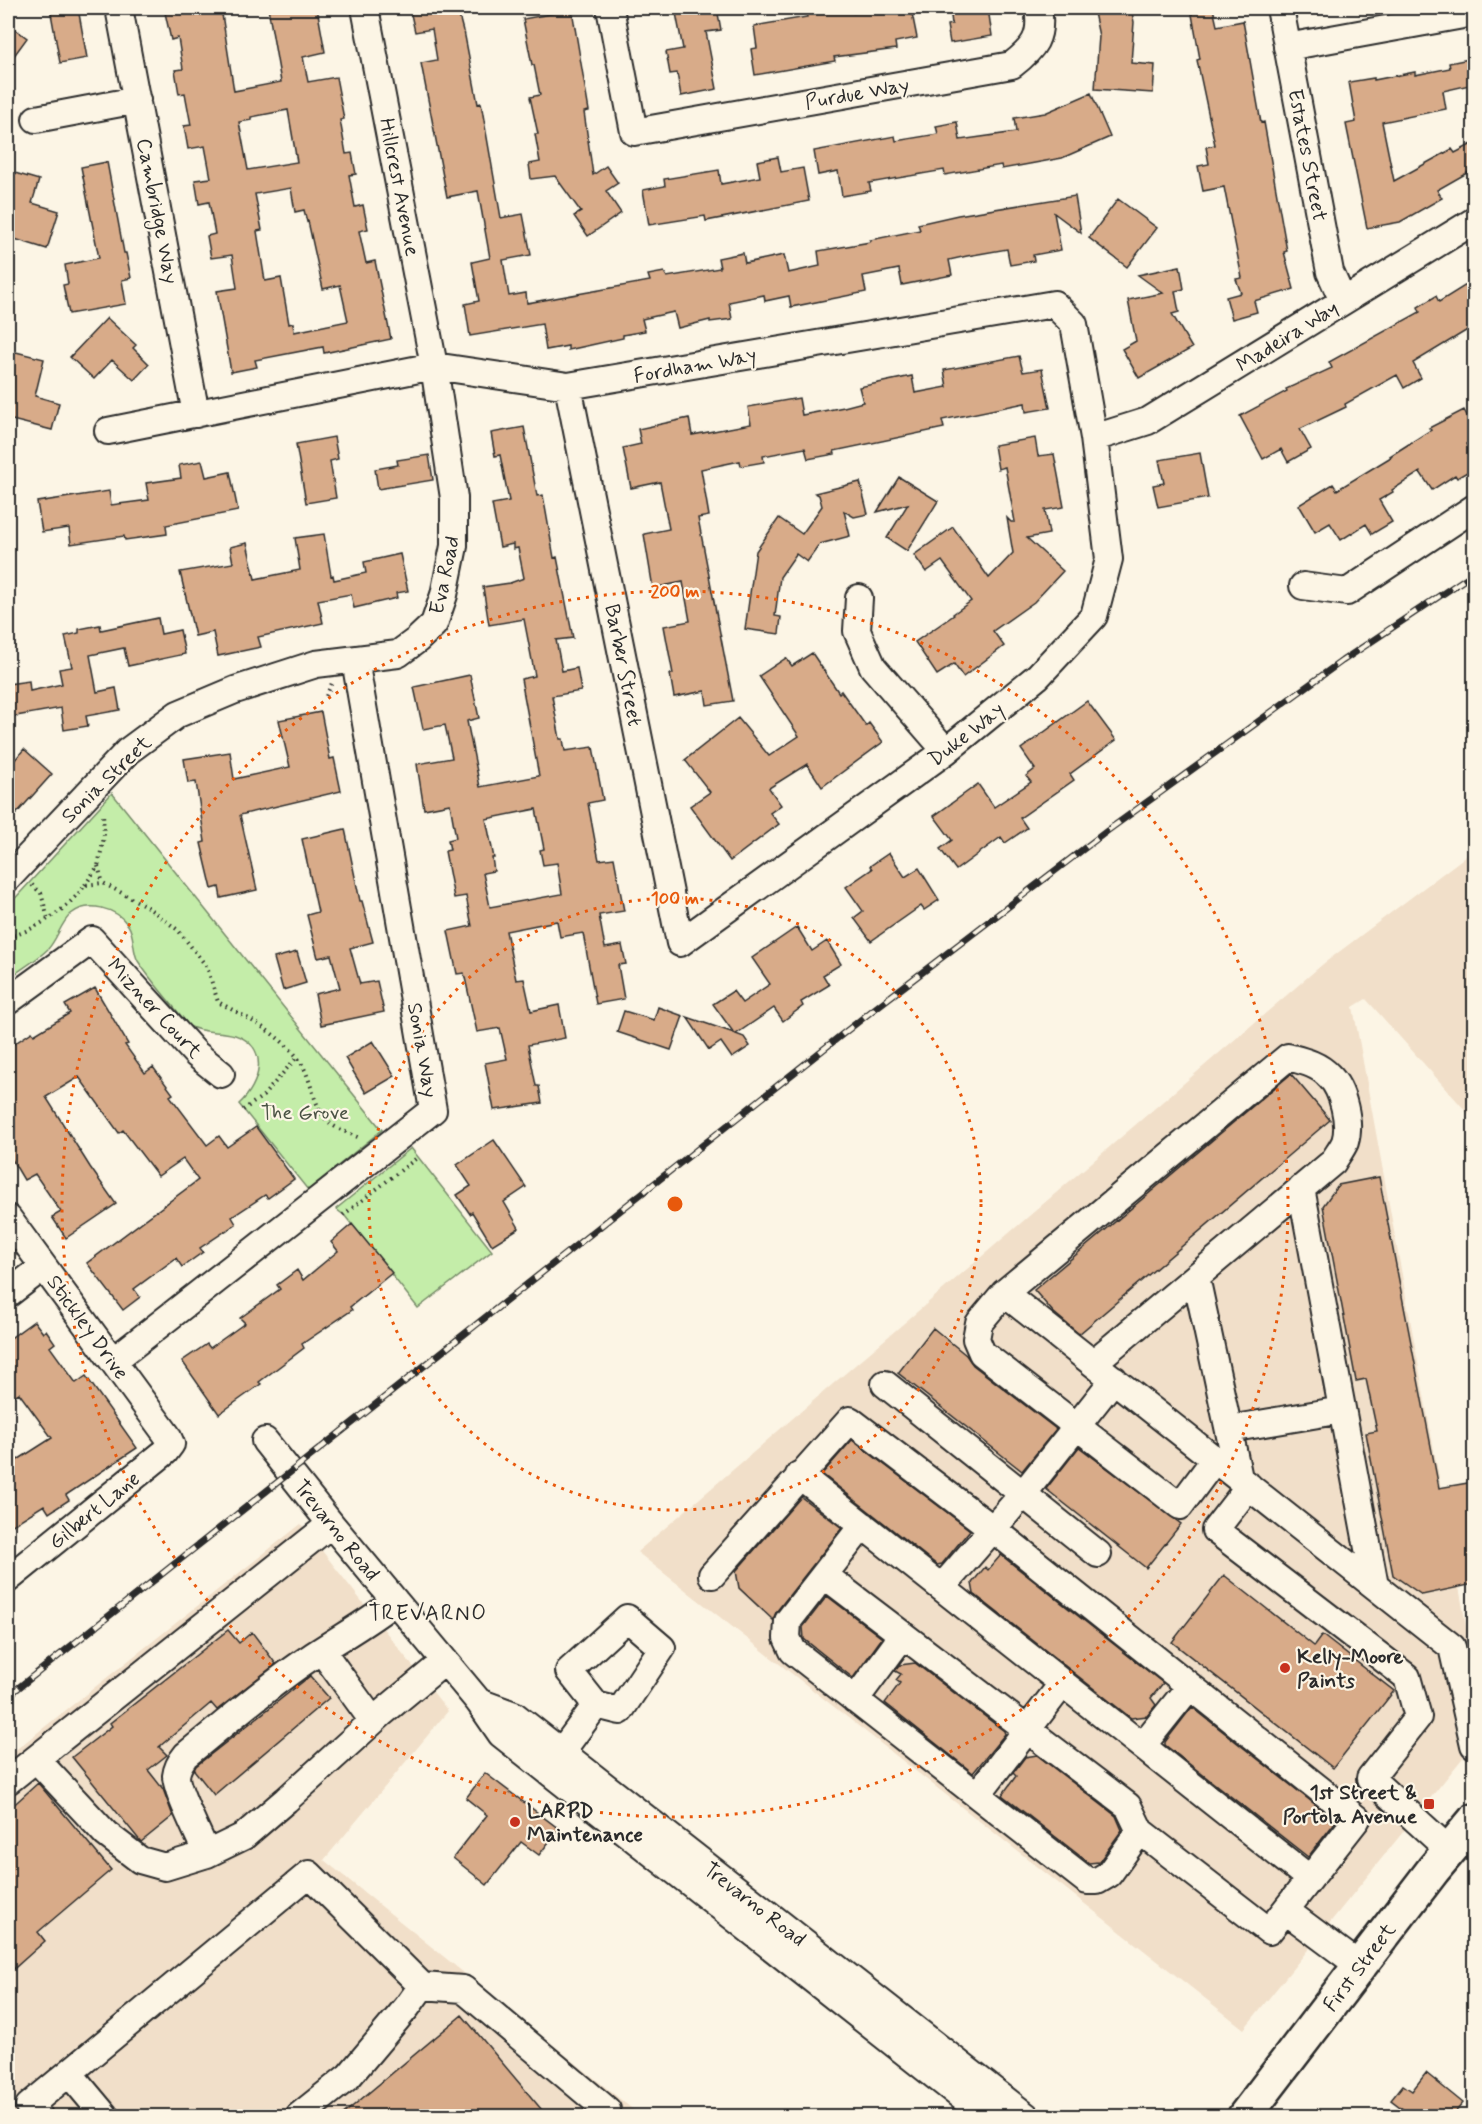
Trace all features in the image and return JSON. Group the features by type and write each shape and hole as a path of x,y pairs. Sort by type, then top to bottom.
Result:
{"main road":[{"name":"First Street","path":"1245,2116 1360,1966 1452,1853 1474,1821"}],"street":[{"name":"Cambridge Way","path":"119,8 196,414"},
{"name":"Hillcrest Avenue","path":"366,8 434,366"},
{"name":"Purdue Way","path":"610,8 634,132 1012,65 1030,51 1038,35 1038,8"},
{"name":"Estates Street","path":"1280,8 1330,272 1343,301"},
{"path":"1287,47 1474,13"},
{"path":"36,119 137,100"},
{"name":"Madeira Way","path":"1094,438 1148,421 1474,221"},
{"name":"Fordham Way","path":"108,431 434,366 568,386 1054,304 1074,324 1094,438"},
{"name":"Eva Road","path":"355,660 398,654 434,624 444,595 454,546 454,498 434,366"},
{"name":"Barber Street","path":"568,386 680,943"},
{"name":"Duke Way","path":"680,943 946,751 1038,676 1094,616 1109,559 1094,438"},
{"path":"1303,586 1347,592 1474,508"},
{"path":"859,598 857,631 873,667 946,751"},
{"name":"Sonia Street","path":"11,874 128,752 178,714 235,690 316,664 355,660"},
{"name":"Sonia Way","path":"113,1361 434,1110 355,660"},
{"name":"Mizner Court","path":"8,1001 92,940 196,1054 221,1074"},
{"path":"1094,1363 1333,1162 1345,1141 1347,1121 1343,1100 1330,1077 1309,1062 1288,1057 1004,1293 980,1323 976,1339 982,1353 1180,1506 1215,1459"},
{"path":"1301,1188 1375,1586"},
{"name":"Stickley Drive","path":"8,1218 168,1435"},
{"path":"8,1294 43,1267"},
{"path":"1196,1277 1228,1429 1244,1482 1215,1530 1407,1677 1418,1717 1370,1778 1452,1853"},
{"path":"1004,1293 1452,1647 1474,1745"},
{"path":"942,1587 1023,1494 1114,1379"},
{"path":"885,1384 1098,1554"},
{"path":"1228,1429 1342,1410"},
{"path":"712,1575 850,1420 993,1529 1357,1819 1269,1931 1140,1831 1128,1806 824,1575"},
{"name":"Gilbert Lane","path":"8,1580 165,1452 171,1444 168,1435"},
{"name":"Trevarno Road","path":"266,1441 331,1524 479,1702 501,1734 986,2116"},
{"path":"799,1475 1310,1879"},
{"path":"8,1781 331,1524"},
{"path":"863,1525 788,1621 787,1638 793,1651 1087,1881 1097,1881 1108,1874 1140,1831"},
{"path":"207,1854 179,1791 176,1777 180,1762 225,1724 322,1650 372,1619 395,1601"},
{"path":"855,1700 903,1635"},
{"path":"322,1650 373,1721"},
{"path":"36,1759 106,1834 140,1860 165,1867 207,1854 244,1836 373,1721 445,1661"},
{"path":"977,1795 1063,1683"},
{"path":"1142,1746 1190,1686"},
{"name":"Trevarno Road","path":"479,1702 514,1715 562,1751 1026,2116"},
{"path":"562,1751 596,1705"},
{"path":"39,2116 29,2106 309,1874 422,1986 463,1989 607,2110 606,2116"},
{"path":"1286,1911 1360,1966"},
{"path":"299,2116 349,2076 422,1986"},
{"path":"69,2073 105,2116"}],"path":[{"path":"8,937 27,931 48,919 80,892 98,866 104,837 103,812 110,806"},
{"path":"98,866 103,883"},
{"path":"11,874 41,893 48,919"},
{"path":"85,885 103,883 146,906 178,930 207,967 218,1002 266,1029 297,1057 309,1076 323,1116 332,1125 360,1138"},
{"path":"243,1110 263,1096 297,1057"},
{"path":"343,1215 418,1157"}],"shaded area":[{"path":"1474,850 1474,1120 1366,999 1353,1007 1474,1669 1474,1744 1244,2029 637,1552 1323,964"},
{"path":"301,1524 448,1711 324,1860 641,2116 8,2116 8,1756"}],"green space":[{"name":"The Grove","path":"112,793 382,1130 308,1190 239,1104 252,1087 256,1077 258,1057 254,1048 235,1035 200,1030 189,1026 138,961 130,929 116,914 101,908 85,907 71,914 48,949 8,979 8,906"},
{"path":"411,1148 492,1251 418,1308 345,1216 336,1209"}],"building":[{"path":"50,8 78,8 87,58 60,63"},
{"path":"164,8 221,8 234,91 281,82 268,8 317,8 325,52 303,57 308,82 336,77 344,119 340,120 346,154 352,153 356,174 349,175 355,207 363,205 368,229 359,231 366,263 375,261 391,339 324,353 323,347 255,360 257,367 231,372 217,291 237,288 232,255 211,258 207,236 215,234 209,202 199,204 195,180 211,178 205,146 188,149 184,126 191,125 185,93 179,94 175,70 183,69 178,38 171,40","holes":["288,110 297,162 248,170 239,122 251,120 251,117","291,188 295,212 304,210 308,221 323,289 340,285 348,321 294,332 293,323 289,324 281,278 265,281 257,231 262,230 255,194"]},
{"path":"457,8 464,31 478,104 481,103 501,218 523,214 531,255 503,260 509,296 526,293 527,303 650,281 648,275 664,272 667,277 720,268 718,258 743,253 745,263 784,255 788,273 820,266 818,251 920,230 918,224 958,215 1075,196 1081,233 1054,213 1061,250 1033,255 1034,261 1010,265 1007,249 967,256 949,260 952,275 902,285 899,269 863,276 866,292 791,307 789,296 765,301 764,295 729,302 732,319 710,322 710,320 678,328 674,312 642,319 645,331 568,350 568,346 546,350 542,324 470,336 465,304 479,301 472,262 490,258 478,191 447,197 421,63 437,60 432,29 415,32 410,10"},
{"path":"675,8 717,8 721,30 706,32 717,89 681,96 677,73 670,74 666,52 683,49"},
{"path":"851,8 853,13 887,8 911,8 917,38 895,42 896,49 834,57 835,61 755,75 751,49 757,48 754,26"},
{"path":"950,8 988,8 992,36 950,43 947,25 952,24"},
{"path":"1093,8 1131,8 1134,22 1131,63 1155,65 1153,93 1095,89 1099,36"},
{"path":"1213,8 1217,26 1243,21 1287,251 1284,252 1294,289 1254,301 1257,312 1232,319 1226,297 1241,293 1236,279 1242,278 1224,187 1203,191 1198,166 1209,164 1206,147 1215,145 1197,60 1200,59 1191,9"},
{"path":"572,10 589,111 584,112 593,175 606,166 618,183 606,191 621,213 588,236 574,216 581,212 555,176 531,179 529,164 540,162 535,134 538,134 530,97 540,95 523,19"},
{"path":"8,24 27,38 8,64"},
{"path":"1474,58 1474,84 1443,91 1446,109 1382,122 1394,181 1452,149 1455,153 1474,143 1474,169 1437,190 1442,198 1400,222 1367,228 1346,124 1356,122 1349,82 1415,72 1415,75 1450,68 1449,63"},
{"path":"1091,93 1110,137 1062,158 1002,169 1001,165 945,175 944,170 869,183 871,191 842,196 838,171 818,175 814,151 895,136 896,141 938,134 936,126 957,122 960,140 1016,132 1014,118 1045,113"},
{"path":"778,157 781,172 803,168 809,201 706,221 705,216 649,225 643,190 665,186 664,179 719,170 721,184 760,177 757,161"},
{"path":"107,162 131,278 122,280 126,304 69,314 63,285 68,284 65,265 99,258 81,167"},
{"path":"8,171 39,180 32,203 59,211 47,249 8,237"},
{"path":"1118,199 1157,228 1127,267 1089,238"},
{"path":"1180,266 1184,289 1175,291 1179,312 1172,314 1192,348 1139,378 1122,349 1136,341 1128,300 1163,293 1138,275"},
{"path":"1474,280 1474,326 1413,363 1421,378 1404,388 1397,375 1345,404 1346,407 1300,429 1311,449 1288,462 1281,449 1263,459 1240,416 1287,391 1286,389 1332,368 1329,362 1420,312 1418,307 1436,296 1439,302"},
{"path":"107,318 136,345 133,348 149,364 134,380 112,360 94,379 70,357"},
{"path":"8,350 44,359 35,396 59,403 52,430 8,419"},
{"path":"1019,356 1023,372 1042,369 1050,408 1026,412 1025,403 942,420 944,428 834,451 835,454 808,459 805,448 763,456 764,462 741,466 740,461 701,469 709,516 698,518 733,701 707,705 705,691 674,697 670,674 673,674 664,626 690,621 683,582 653,588 644,534 669,529 660,482 631,488 623,448 641,444 638,429 689,418 692,435 751,424 748,407 799,398 802,415 844,407 863,402 859,387 912,376 915,393 947,387 944,370"},
{"path":"1464,410 1474,428 1474,439 1466,444 1474,460 1474,468 1457,478 1455,475 1432,490 1420,472 1392,490 1393,492 1379,500 1392,522 1372,534 1366,524 1341,540 1330,523 1315,532 1299,505 1333,484 1337,490 1431,430 1429,428"},
{"path":"524,427 537,496 543,495 554,558 557,557 573,638 556,640 562,671 577,668 581,691 552,696 560,739 563,739 565,751 593,747 603,800 588,803 595,841 599,860 614,858 624,911 599,915 605,948 622,945 626,964 618,965 624,999 596,1004 583,933 560,937 557,921 506,931 516,980 524,979 531,1011 559,1005 565,1038 528,1045 536,1086 539,1086 542,1103 494,1110 485,1063 507,1059 500,1028 477,1032 464,973 457,974 448,931 472,926 466,896 454,898 445,851 450,850 448,840 456,838 450,804 424,809 417,764 452,758 445,725 423,729 414,687 470,675 479,718 467,721 480,787 539,776 521,679 535,676 524,619 489,625 483,587 510,583 524,578 518,548 513,549 513,544 500,547 492,504 509,501 500,455 495,456 491,433","holes":["536,809 544,849 540,850 543,865 557,863 562,894 490,907 483,873 494,871 492,858 494,858 486,819"]},
{"path":"334,437 338,459 330,461 336,498 306,503 296,444"},
{"path":"1035,438 1038,456 1054,454 1064,507 1045,510 1049,534 1027,538 1063,571 1034,602 993,631 1004,646 963,677 954,664 937,675 915,642 971,601 942,561 926,572 914,555 953,527 989,578 1013,553 1007,518 1015,522 1005,467 998,469 994,445"},
{"path":"1200,453 1208,498 1158,507 1153,485 1164,483 1159,460"},
{"path":"429,455 433,480 378,489 375,469 398,465 397,460"},
{"path":"202,461 206,477 230,472 238,511 166,525 167,534 125,540 124,536 71,544 69,528 42,532 37,502 109,491 111,505 149,500 146,483 181,478 179,465"},
{"path":"899,477 938,501 907,551 887,538 908,504 877,512"},
{"path":"860,482 868,514 854,517 844,511 850,536 820,544 807,562 796,554 780,577 775,616 781,617 779,634 745,629 756,551 779,518 802,534 822,506 819,495 815,493"},
{"path":"324,534 331,576 333,575 334,580 366,573 364,562 400,554 408,591 396,593 397,598 354,608 351,594 318,600 323,623 258,637 261,647 218,656 213,632 195,636 180,572 233,563 230,547 247,543 255,579 300,570 295,538"},
{"path":"158,618 161,634 180,630 185,654 128,666 124,648 90,655 97,692 116,688 120,710 86,716 88,726 64,730 61,708 10,717 8,684 29,681 30,691 62,684 59,669 72,667 65,636 79,633 79,629 100,625 101,630"},
{"path":"812,653 839,693 841,691 866,726 869,723 883,742 822,787 807,764 769,788 781,805 770,813 779,824 730,861 690,806 710,792 685,760 738,718 769,756 799,736 759,676 786,658 792,666"},
{"path":"1087,701 1116,740 1070,774 1074,780 1020,818 1027,828 1005,843 1001,837 956,870 940,849 952,840 934,816 978,784 994,807 1031,782 1026,776 1035,769 1021,749"},
{"path":"321,712 330,759 334,758 341,791 240,815 257,890 221,898 219,887 212,889 201,843 205,842 196,782 188,783 184,759 230,752 234,779 290,767 279,720"},
{"path":"24,749 52,774 8,823 8,768"},
{"path":"345,829 360,901 362,901 373,942 350,948 360,984 377,981 384,1012 321,1025 315,994 340,988 331,955 318,958 307,915 318,912 302,839"},
{"path":"889,853 905,877 919,868 939,900 924,910 921,906 871,941 854,918 863,911 846,887 872,869 870,866"},
{"path":"797,927 812,951 827,941 841,964 823,975 829,985 801,1002 803,1006 783,1021 774,1008 736,1034 744,1037 750,1046 732,1058 721,1042 709,1050 687,1017 734,1033 713,1004 733,991 742,1003 770,984 752,958"},
{"path":"297,952 306,983 283,990 274,958"},
{"path":"95,988 128,1044 125,1045 145,1073 153,1067 173,1094 170,1096 207,1145 219,1136 227,1147 256,1127 294,1179 268,1198 265,1195 232,1217 236,1224 200,1248 203,1252 182,1267 176,1258 134,1289 140,1297 123,1310 87,1263 198,1180 183,1159 158,1176 123,1130 119,1133 79,1077 46,1097 116,1204 66,1238 52,1217 61,1212 35,1174 24,1180 8,1153 8,1048 32,1032 34,1035 70,1013 65,1005"},
{"path":"658,1007 683,1016 671,1050 617,1032 624,1011 654,1020"},
{"path":"373,1041 395,1076 366,1093 345,1058"},
{"path":"1291,1074 1330,1120 1079,1334 1053,1312 1034,1290"},
{"path":"494,1140 526,1187 504,1202 519,1228 492,1245 472,1212 470,1214 457,1195 471,1186 457,1165"},
{"path":"1379,1177 1439,1488 1474,1482 1474,1584 1422,1595 1393,1575 1366,1433 1377,1431 1366,1379 1356,1381 1323,1206 1338,1185"},
{"path":"352,1224 392,1273 350,1307 352,1310 302,1344 304,1348 259,1382 261,1384 219,1414 182,1361 207,1344 210,1348 245,1323 240,1318 280,1289 277,1285 297,1270 303,1280 338,1251 331,1242"},
{"path":"34,1321 43,1333 46,1330 55,1343 50,1347 76,1383 86,1376 137,1448 66,1495 69,1500 49,1513 44,1505 8,1528 8,1466 52,1438 19,1393 14,1396 8,1387 8,1340"},
{"path":"933,1328 966,1355 973,1365 1056,1429 1022,1471 898,1373"},
{"path":"852,1440 970,1530 942,1564 937,1565 822,1474"},
{"path":"1079,1447 1181,1524 1146,1568 1046,1489"},
{"path":"801,1497 842,1528 776,1612 773,1620 739,1588 736,1571"},
{"path":"1001,1555 1163,1683 1151,1698 1156,1705 1147,1716 1131,1718 974,1594 972,1583 985,1567 988,1570"},
{"name":"Kelly-Moore Paints","path":"1224,1575 1314,1646 1322,1635 1394,1691 1333,1768 1172,1642"},
{"path":"827,1596 882,1638 853,1678 804,1639 803,1627"},
{"path":"228,1630 239,1643 252,1632 276,1664 217,1710 211,1703 159,1747 167,1755 148,1770 163,1789 173,1816 141,1842 72,1757 112,1726 110,1723"},
{"path":"915,1663 1004,1731 1005,1734 973,1773 885,1703 900,1683 896,1680 901,1674 895,1671 900,1665"},
{"path":"310,1676 329,1698 214,1795 194,1770 196,1766"},
{"path":"1192,1707 1336,1821 1308,1857 1165,1745"},
{"path":"1037,1755 1116,1816 1122,1830 1099,1862 1089,1863 1002,1795 1016,1776 1013,1773 1025,1757"},
{"name":"LARPD Maintenance","path":"485,1773 559,1829 539,1855 521,1842 487,1885 453,1858 487,1815 466,1798"},
{"path":"38,1783 111,1870 38,1932 45,1941 8,1974 8,1810"},
{"path":"462,2015 547,2116 341,2116"},
{"path":"1426,2073 1463,2103 1452,2116 1412,2116 1391,2100 1403,2085 1412,2091"}],"railway":[{"path":"8,1696 873,1010 1107,831 1342,661 1474,573"}],"place":[{"name":"Kelly-Moore Paints","path":"1285,1668"},
{"name":"1st Street & Portola Avenue","path":"1429,1804"},
{"name":"LARPD Maintenance","path":"515,1822"}],"district":[{"name":"TREVARNO","path":"428,1612"}]}
